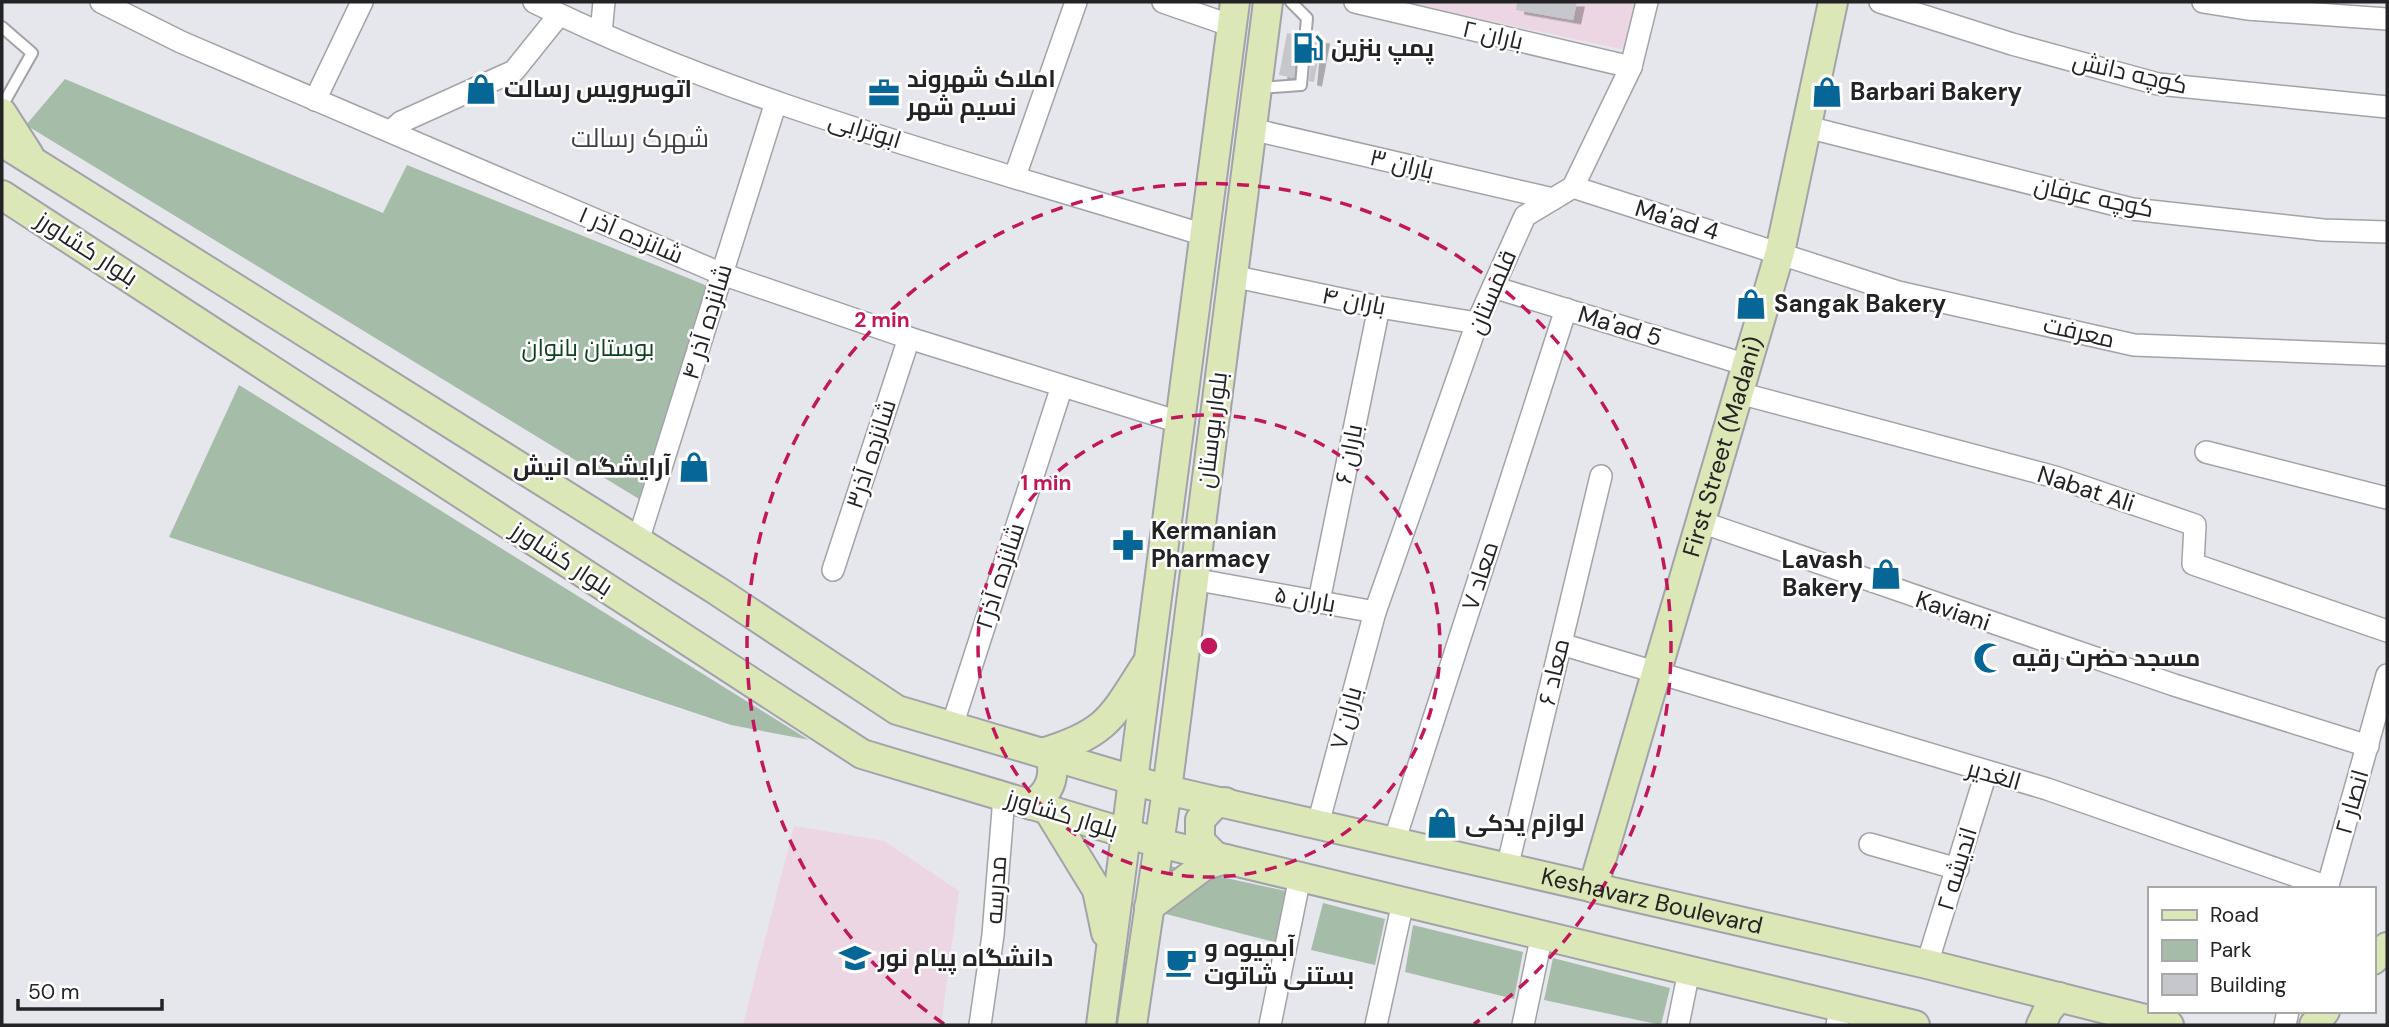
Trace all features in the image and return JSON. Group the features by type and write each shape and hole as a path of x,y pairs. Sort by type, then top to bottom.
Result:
{"street":[{"name":"شانزده آذر ۱","path":"101,2 181,42 722,274 909,338 1180,422"},
{"path":"315,100 362,2"},
{"name":"ابوترابی","path":"534,2 601,33 776,102 1204,235"},
{"path":"601,33 604,2"},
{"path":"1015,176 1076,2"},
{"path":"1163,2 1233,14"},
{"name":"بلوار بوستان","path":"1132,1025 1167,790 1268,2"},
{"name":"باران ۲","path":"1355,2 1631,67"},
{"path":"1573,187 1631,67 1647,2"},
{"name":"First Street (Madani)","path":"1593,888 1780,252 1833,2"},
{"name":"کوچه دانش","path":"1880,2 2012,44 2158,85 2387,107"},
{"path":"2203,2 2247,9 2387,19"},
{"name":"بلوار بوستان","path":"1101,1025 1233,14"},
{"path":"391,131 401,122 514,71 559,15"},
{"name":"شانزده آذر ۴","path":"638,541 776,102"},
{"path":"2,113 32,161"},
{"name":"کوچه عرفان","path":"1807,127 2133,209 2323,230 2387,232"},
{"name":"باران ۳","path":"1251,129 1553,199"},
{"name":"بلوار کشاورز","path":"2,142 638,541 897,710 1135,780"},
{"name":"قلمستان","path":"1375,612 1477,323 1525,216 1573,187"},
{"name":"Ma'ad 4","path":"1573,187 1780,252"},
{"name":"بلوار کشاورز","path":"2,195 46,221 862,754 1159,843"},
{"path":"2,217 15,215 46,221"},
{"name":"معرفت","path":"1780,252 1898,292 2134,345 2387,355"},
{"name":"باران ۴","path":"1232,276 1379,307 1477,323"},
{"name":"Ma'ad 5","path":"1493,287 1748,365"},
{"name":"باران ۶","path":"1319,601 1379,307"},
{"name":"معاد ۷","path":"1394,842 1566,309"},
{"path":"1193,316 1226,321"},
{"name":"شانزده آذر۳","path":"833,570 909,338"},
{"name":"شانزده آذر۲","path":"951,726 1062,386"},
{"name":"Nabat Ali","path":"1739,393 2055,477 2195,525 2193,564 2387,631"},
{"path":"2206,452 2387,498"},
{"name":"معاد ۶","path":"1507,868 1601,476"},
{"name":"Kaviani","path":"1701,522 2174,685 2368,746"},
{"name":"باران ۵","path":"1193,579 1375,612"},
{"name":"باران ۷","path":"1318,824 1375,612"},
{"name":"الغدیر","path":"1560,644 2047,789 2325,887"},
{"path":"1110,954 1097,890 1039,808 1048,789 1053,766 1046,754 1082,741 1114,715 1150,657"},
{"name":"انصار ۲","path":"2328,887 2387,675"},
{"name":"اندیشه ۲","path":"1927,964 1986,773"},
{"name":"Keshavarz Boulevard","path":"1135,780 1167,790 1927,964 2169,1025"},
{"name":"مدرسه","path":"980,1025 993,935 1004,797"},
{"path":"1221,857 1200,841 1200,820 1214,805 1225,802"},
{"path":"1159,843 1689,971 1839,1016 1914,1025"},
{"path":"1870,844 1958,869"},
{"path":"1149,907 1205,865 1221,857"},
{"path":"1270,1025 1300,877"},
{"path":"1376,1025 1403,902"},
{"path":"1523,1025 1542,934"},
{"path":"1678,1025 1689,971"},
{"path":"2041,1025 2048,1010 2059,997"}],"lane":[{"path":"1256,89 1301,85 1307,18 1291,2"},
{"path":"2,27 32,52 2,106"}],"shaded area":[{"path":"1401,2 1638,2 1630,44 1621,49"},
{"name":"دانشگاه پیام نور","path":"794,826 884,841 959,891 941,1025 743,1025"}],"green space":[{"name":"بوستان بانوان","path":"65,79 383,213 407,165 720,291 639,499 26,125"},
{"path":"239,385 809,740 731,725 169,537"},
{"path":"1170,866 1286,891 1278,943 1162,913"},
{"path":"1323,903 1385,919 1375,965 1311,950"},
{"path":"1413,925 1523,952 1514,999 1405,972"},
{"path":"1553,958 1670,988 1661,1025 1544,1000"}],"building":[{"path":"1517,2 1577,2 1573,20 1516,10"},
{"path":"1287,33 1298,35 1294,78 1279,75"},
{"path":"1313,38 1322,39 1314,82 1309,81"}],"place":[{"name":"پمپ بنزین","path":"1308,48"},
{"name":"اتوسرویس رسالت","path":"481,89"},
{"name":"Barbari Bakery","path":"1827,92"},
{"name":"املاک شهروند نسیم شهر","path":"884,93"},
{"name":"Sangak Bakery","path":"1751,304"},
{"name":"آرایشگاه انیش","path":"694,467"},
{"name":"Kermanian Pharmacy","path":"1128,545"},
{"name":"Lavash Bakery","path":"1886,574"},
{"name":"مسجد حضرت رقیه","path":"1989,658"},
{"name":"لوازم یدکی","path":"1442,823"},
{"name":"دانشگاه پیام نور","path":"855,958"},
{"name":"آبمیوه و بستنی شاتوت","path":"1181,962"}],"district":[{"name":"شهرک رسالت","path":"640,138"}]}
